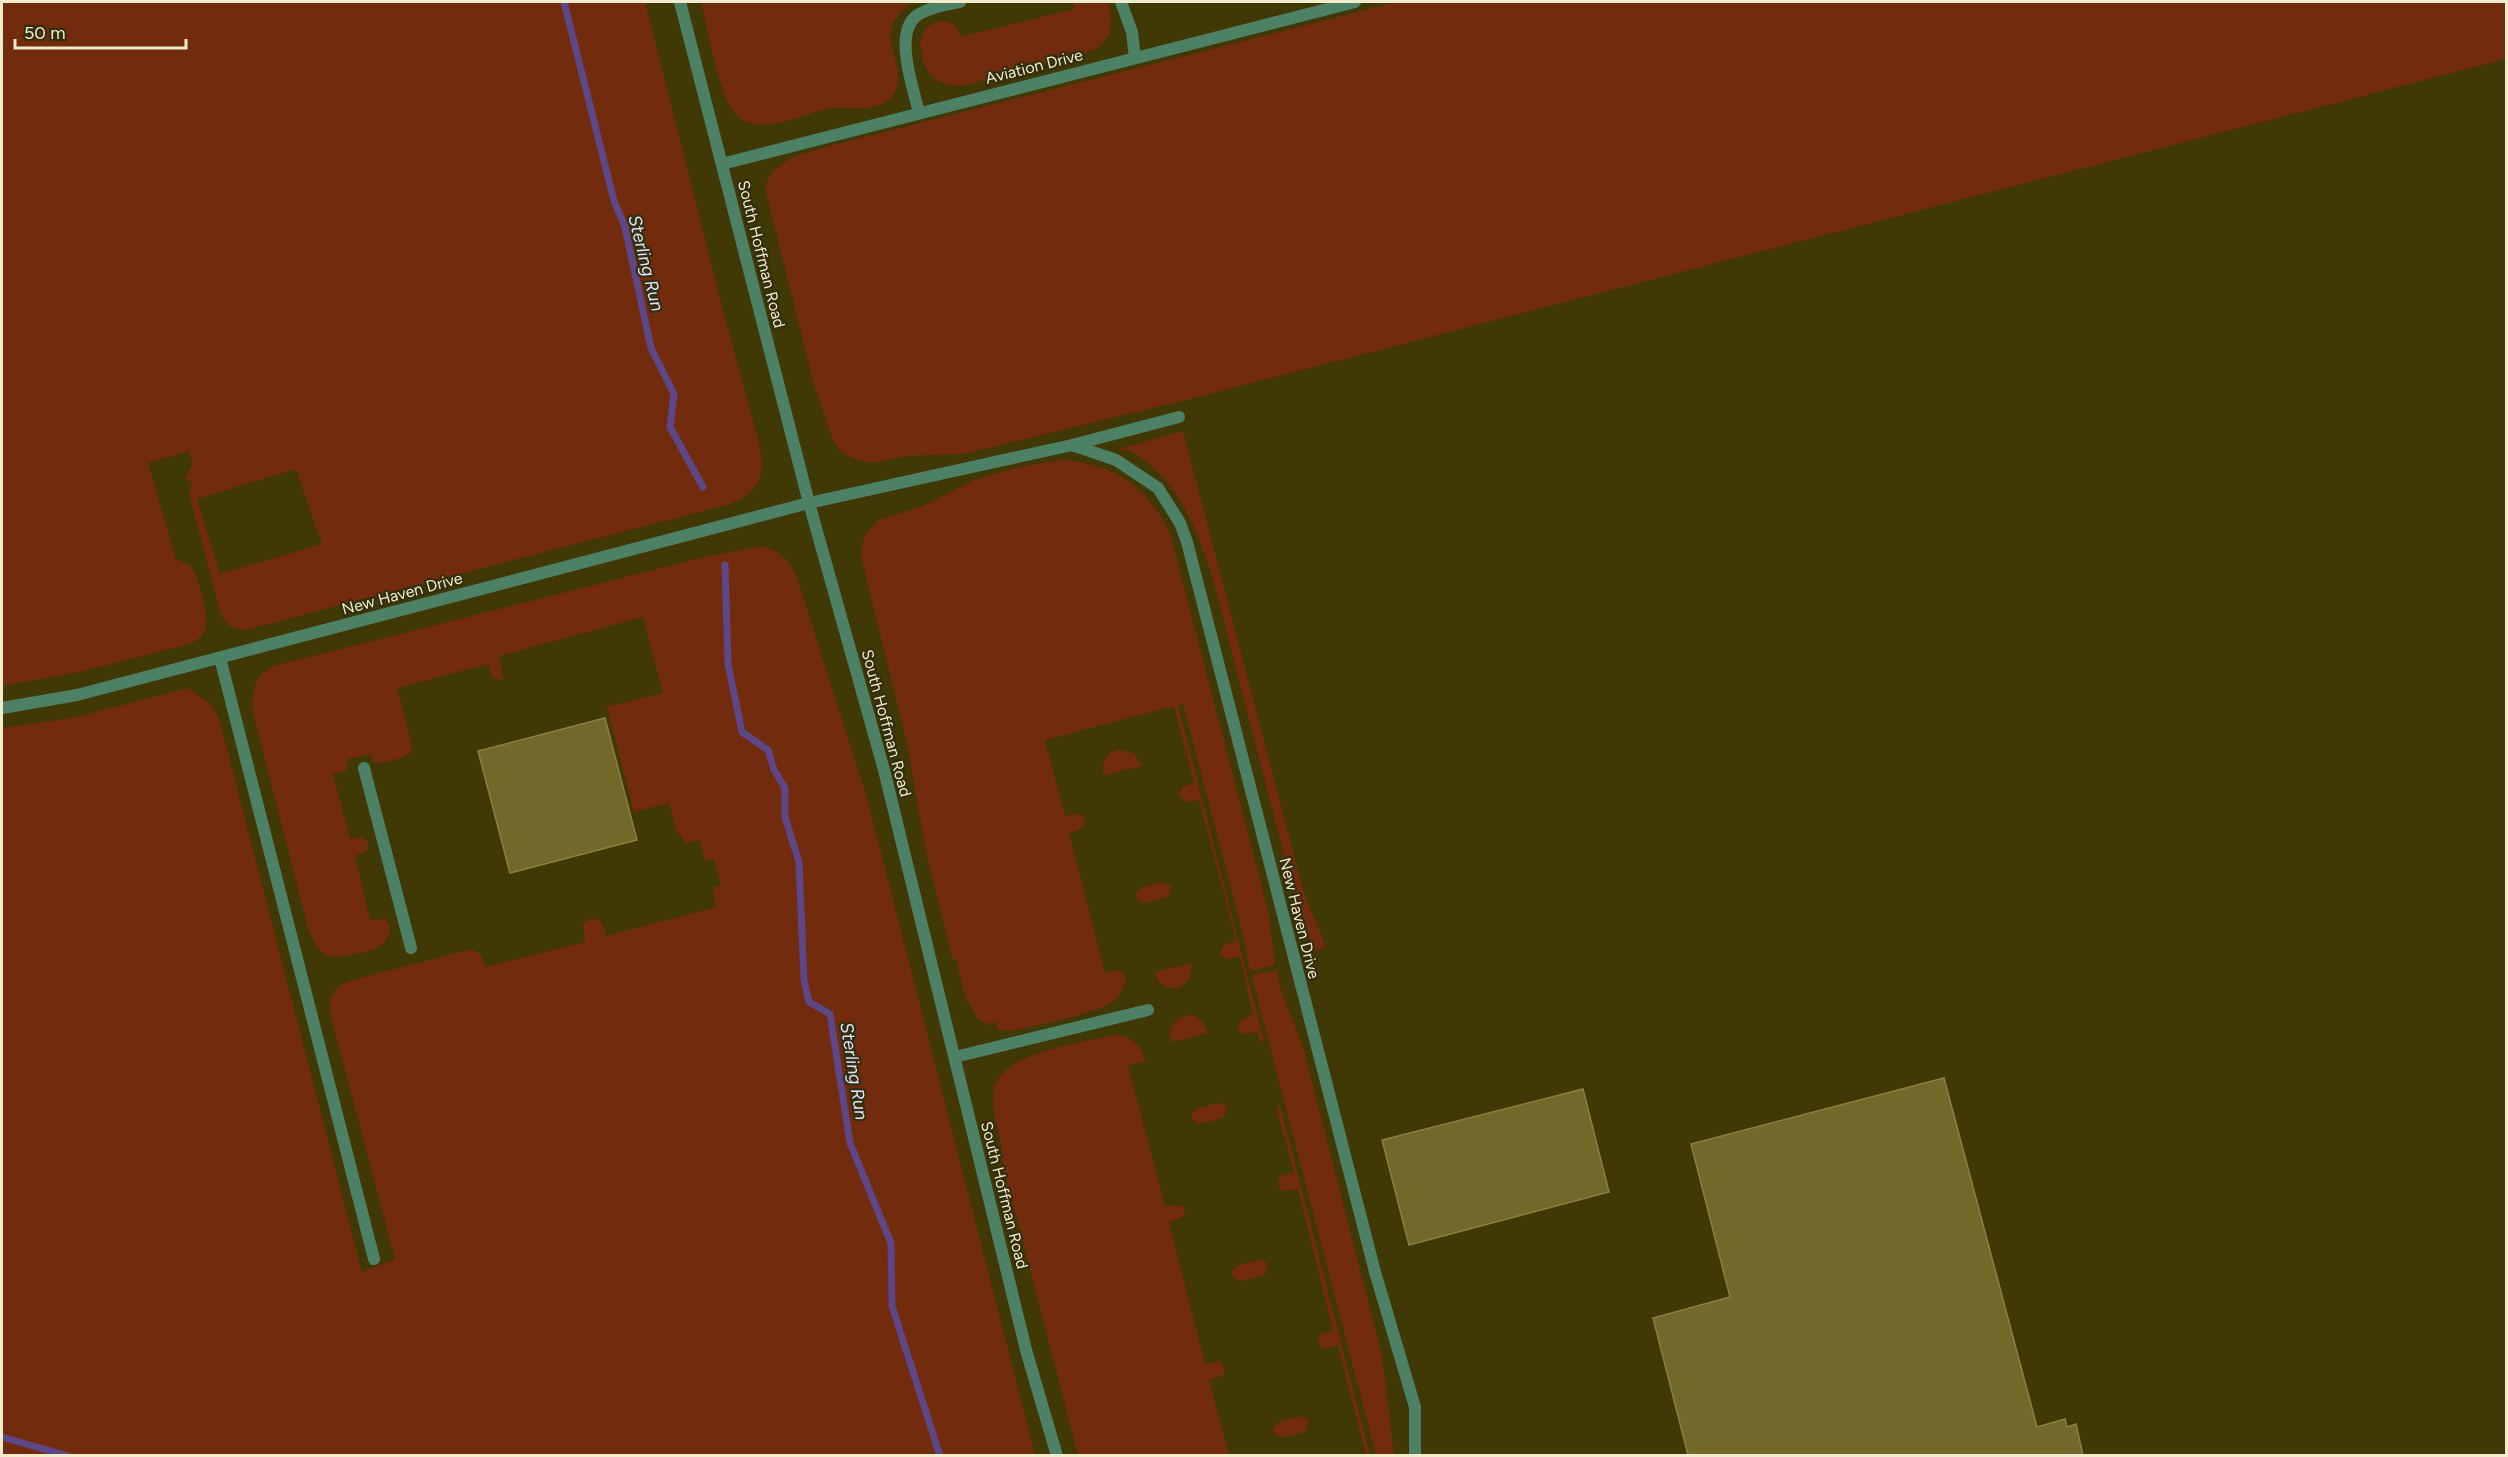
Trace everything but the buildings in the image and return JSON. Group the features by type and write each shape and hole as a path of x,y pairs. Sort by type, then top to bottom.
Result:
{"street":[{"name":"South Hoffman Road","path":"680,2 809,503 884,770 1026,1350 1056,1455"},
{"path":"919,113 905,49 907,30 915,17 960,2"},
{"path":"1121,2 1132,32 1135,58"},
{"name":"Aviation Drive","path":"722,164 1355,2"},
{"name":"New Haven Drive","path":"2,708 56,700 809,503 1072,445 1179,417"},
{"name":"New Haven Drive","path":"1072,445 1116,460 1158,488 1170,504 1187,542 1369,1249 1415,1407 1415,1455"},
{"path":"220,658 374,1259"},
{"path":"364,768 411,948"},
{"path":"955,1057 1148,1010"}],"shaded area":[{"path":"2,2 645,2 759,443 762,464 755,487 730,504 244,630 229,625 220,611 189,493 192,483 185,479 193,463 189,451 148,463 176,559 190,565 199,584 206,618 205,630 201,636 189,644 80,672 2,686","holes":["296,469 322,544 220,574 197,499"]},
{"path":"701,2 913,2 899,14 892,26 890,37 898,69 895,92 882,104 874,107 827,109 765,125 742,120 733,111 723,90"},
{"path":"1073,2 1108,2 1111,16 1110,29 1105,41 1094,50 962,86 938,81 924,64 920,43 925,28 936,22 947,21 957,27 960,37 1075,9"},
{"path":"1397,2 2506,2 2506,59 1186,400 963,454 907,456 873,463 851,458 838,449 814,385 765,188 769,178 783,163 803,154 834,145"},
{"path":"1183,431 1303,890 1326,947 1314,952 1297,905 1211,572 1198,536 1171,486 1144,460 1127,449 1125,452 1119,449"},
{"path":"1061,460 1097,466 1126,480 1151,502 1170,533 1269,914 1275,965 1250,971 1240,922 1183,704 1178,705 1264,1041 1260,1042 1257,1032 1242,1034 1238,1027 1241,1020 1253,1015 1240,957 1225,959 1220,953 1222,946 1236,940 1199,800 1184,802 1179,794 1182,787 1194,783 1174,706 1045,740 1065,816 1075,814 1083,816 1085,823 1082,828 1069,833 1105,973 1120,970 1125,974 1124,986 1118,996 1105,1006 1093,1010 1009,1031 997,1030 997,1023 990,1022 988,1026 976,1017 969,1002 967,1003 956,959 953,960 927,856 906,739 861,553 864,536 878,520 923,506 974,480 1020,467"},
{"path":"762,546 783,556 796,575 867,798 1035,1455 2,1455 2,728 72,718 188,688 211,704 220,722 362,1272 395,1259 330,1013 330,1001 337,988 352,980 472,949 481,955 485,967 585,942 583,923 592,918 602,922 606,936 716,907 712,888 721,885 714,859 705,861 700,840 685,843 679,833 677,834 669,803 634,812 607,707 663,693 643,617 499,656 503,680 493,678 488,664 397,688 412,745 411,752 387,762 372,761 371,754 348,759 346,771 333,774 350,839 362,837 368,842 368,850 355,856 370,920 386,919 390,926 389,933 379,947 347,956 327,956 317,948 308,928 254,716 255,685 263,673 277,665 713,555"},
{"path":"1119,749 1135,754 1141,766 1104,775 1103,766 1106,759"},
{"path":"1163,882 1171,886 1168,897 1144,903 1137,899 1136,894 1142,887"},
{"path":"1192,964 1190,978 1181,987 1164,986 1154,972"},
{"path":"1277,970 1281,990 1304,1050 1382,1356 1394,1455 1376,1455 1253,981 1252,975"},
{"path":"1192,1015 1202,1021 1208,1033 1171,1042 1170,1032 1174,1023"},
{"path":"1113,1035 1130,1039 1138,1045 1145,1061 1128,1066 1165,1206 1183,1205 1185,1214 1182,1218 1169,1222 1205,1364 1220,1361 1225,1369 1222,1376 1209,1380 1229,1455 1078,1455 999,1149 1002,1148 995,1118 993,1095 1000,1076 1027,1058 1045,1051"},
{"path":"1218,1103 1225,1105 1227,1109 1223,1118 1200,1124 1192,1120 1192,1114 1198,1108"},
{"path":"1280,1105 1370,1455 1366,1455 1338,1345 1326,1349 1320,1346 1318,1339 1321,1334 1333,1330 1298,1189 1283,1191 1278,1185 1280,1176 1294,1172 1276,1107"},
{"path":"1259,1260 1266,1262 1268,1266 1264,1275 1240,1281 1233,1277 1232,1271 1238,1265"},
{"path":"1300,1416 1309,1422 1305,1432 1281,1438 1274,1434 1273,1428 1279,1422"}],"waterway":[{"name":"Sterling Run","path":"564,2 614,201 625,227 651,348 674,394 670,427 703,487"},
{"name":"Sterling Run","path":"725,565 728,664 742,732 768,750 774,770 785,788 785,817 799,862 804,980 809,1002 830,1014 850,1143 891,1243 892,1306 940,1456"},
{"path":"2,1437 68,1456"}]}
